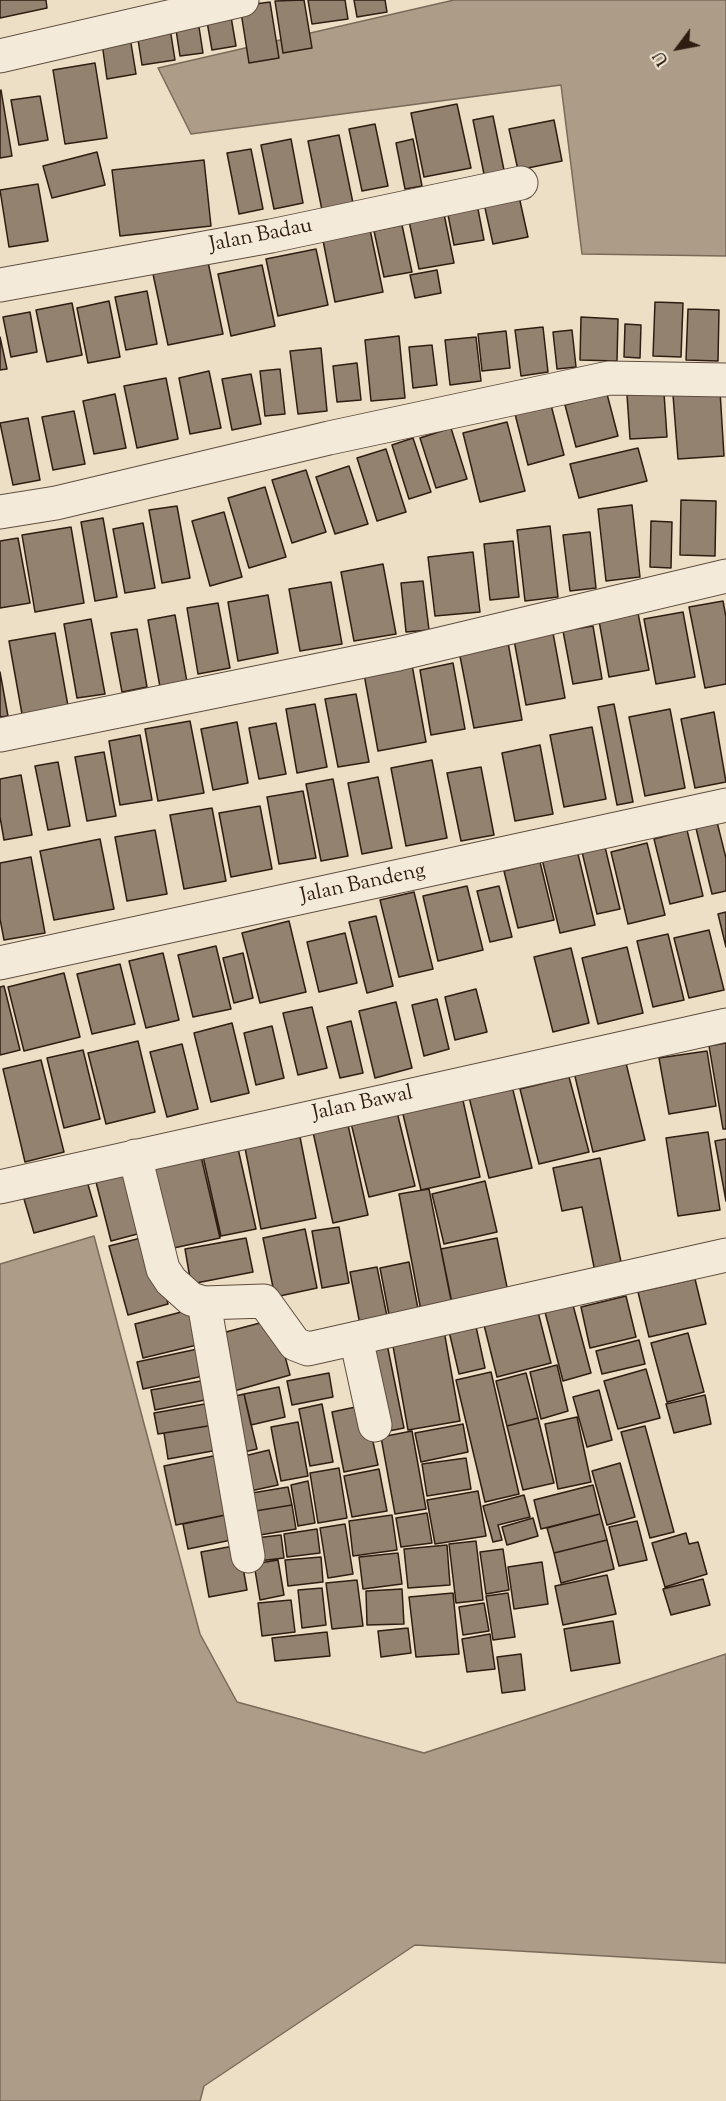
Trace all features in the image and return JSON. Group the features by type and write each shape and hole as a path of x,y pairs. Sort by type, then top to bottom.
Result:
{"street":[{"path":"0,56 242,0"},
{"name":"Jalan Badau","path":"0,285 271,236 521,183"},
{"path":"0,512 56,503 329,438 609,378 726,380"},
{"path":"0,735 398,654 726,576"},
{"name":"Jalan Bandeng","path":"0,963 726,805"},
{"name":"Jalan Bawal","path":"0,1187 726,1025"},
{"path":"135,1156 163,1269 181,1292 204,1303 264,1301 301,1348 308,1349 726,1255"},
{"path":"204,1303 248,1556"},
{"path":"356,1338 375,1425"}],"shaded area":[{"path":"454,0 726,0 726,256 582,254 561,85 191,134 158,68"},
{"path":"94,1236 200,1634 237,1702 424,1753 726,1654 726,1963 415,1945 204,2086 200,2101 0,2101 0,1264"}],"building":[{"path":"0,0 46,0 47,8 0,18"},
{"path":"304,0 312,48 283,53 275,1"},
{"path":"308,0 345,0 348,19 312,24"},
{"path":"354,0 385,0 387,12 357,17"},
{"path":"270,2 279,58 249,63 240,6"},
{"path":"230,11 236,46 212,50 206,16"},
{"path":"197,14 203,53 180,56 174,17"},
{"path":"169,22 175,60 142,65 136,27"},
{"path":"129,31 136,74 107,79 101,36"},
{"path":"95,63 107,138 65,144 53,70"},
{"path":"0,91 12,156 0,158"},
{"path":"40,96 48,140 19,145 11,100"},
{"path":"457,104 471,168 424,177 411,113"},
{"path":"493,116 505,175 485,179 473,120"},
{"path":"554,120 562,161 518,170 509,129"},
{"path":"375,124 388,186 362,191 349,129"},
{"path":"339,135 353,203 322,210 308,141"},
{"path":"291,139 303,203 274,209 261,145"},
{"path":"413,139 422,186 405,189 396,143"},
{"path":"251,149 263,209 239,214 227,153"},
{"path":"97,152 105,185 52,198 43,166"},
{"path":"204,160 211,226 120,236 112,170"},
{"path":"38,184 48,241 9,247 0,190"},
{"path":"518,192 528,237 493,244 483,199"},
{"path":"476,199 484,240 454,245 446,205"},
{"path":"443,209 454,263 419,269 408,216"},
{"path":"368,220 383,292 335,302 321,230"},
{"path":"402,225 412,272 384,277 374,231"},
{"path":"316,249 328,305 278,316 266,259"},
{"path":"208,262 223,334 168,345 153,274"},
{"path":"262,265 275,326 231,336 218,274"},
{"path":"437,270 441,293 415,298 410,275"},
{"path":"147,291 157,344 126,350 115,297"},
{"path":"109,301 120,357 88,363 77,308"},
{"path":"655,302 683,303 681,357 653,356"},
{"path":"72,303 82,355 47,362 36,310"},
{"path":"688,309 719,310 718,361 686,360"},
{"path":"30,312 37,352 11,357 3,317"},
{"path":"581,317 618,319 617,361 580,360"},
{"path":"625,324 641,325 640,358 624,357"},
{"path":"543,327 548,372 521,376 515,330"},
{"path":"572,330 576,367 557,369 553,332"},
{"path":"506,331 510,368 482,371 478,334"},
{"path":"399,336 405,398 371,401 365,340"},
{"path":"0,337 7,369 0,370"},
{"path":"476,337 481,381 450,385 445,340"},
{"path":"432,345 437,385 413,388 409,347"},
{"path":"321,348 327,411 298,414 290,351"},
{"path":"357,363 361,400 337,402 333,366"},
{"path":"280,369 285,414 265,416 260,371"},
{"path":"209,371 221,428 190,434 179,378"},
{"path":"251,374 261,424 232,430 222,379"},
{"path":"166,378 178,439 137,448 124,386"},
{"path":"720,391 724,456 678,459 673,395"},
{"path":"664,393 667,437 630,439 627,395"},
{"path":"115,394 126,448 94,454 83,401"},
{"path":"607,394 618,436 576,447 565,405"},
{"path":"551,405 564,455 528,465 515,414"},
{"path":"74,411 85,464 53,470 42,417"},
{"path":"28,418 40,480 13,485 0,423"},
{"path":"507,422 525,491 480,502 463,433"},
{"path":"451,428 467,479 436,488 420,438"},
{"path":"413,438 431,492 409,499 392,445"},
{"path":"638,448 647,481 579,498 570,464"},
{"path":"386,449 406,512 377,521 357,458"},
{"path":"349,466 368,524 335,534 316,477"},
{"path":"306,470 326,532 292,543 272,480"},
{"path":"265,487 286,557 249,568 228,498"},
{"path":"681,500 716,501 715,556 680,555"},
{"path":"632,505 640,577 606,581 598,509"},
{"path":"177,506 190,578 162,583 149,510"},
{"path":"224,512 242,577 210,586 192,521"},
{"path":"103,518 117,597 95,601 81,522"},
{"path":"651,521 672,522 671,568 650,567"},
{"path":"143,523 155,588 125,593 113,529"},
{"path":"550,526 558,597 525,601 517,530"},
{"path":"71,527 84,603 35,612 22,535"},
{"path":"590,532 596,588 570,591 563,535"},
{"path":"18,538 30,603 0,608 0,541"},
{"path":"513,541 519,597 490,600 484,544"},
{"path":"473,552 480,612 435,616 428,557"},
{"path":"383,564 396,634 354,641 341,572"},
{"path":"423,581 429,630 406,632 401,583"},
{"path":"331,582 342,644 300,651 289,589"},
{"path":"268,595 278,653 238,661 228,602"},
{"path":"723,601 726,617 726,684 705,688 689,607"},
{"path":"218,603 230,668 198,674 187,608"},
{"path":"637,608 649,670 609,677 598,615"},
{"path":"683,612 695,677 656,684 644,619"},
{"path":"175,615 187,682 160,687 148,620"},
{"path":"91,619 105,694 77,698 64,624"},
{"path":"593,626 602,679 573,684 563,631"},
{"path":"137,629 147,687 122,692 111,633"},
{"path":"55,633 68,706 22,714 9,641"},
{"path":"553,633 565,698 526,705 514,640"},
{"path":"507,637 522,720 474,728 458,646"},
{"path":"453,663 465,729 431,735 420,670"},
{"path":"412,665 426,742 378,751 364,674"},
{"path":"0,672 8,716 0,717"},
{"path":"356,694 369,762 338,767 325,699"},
{"path":"315,704 327,767 297,773 286,709"},
{"path":"614,704 633,802 617,805 598,707"},
{"path":"670,709 685,788 645,796 629,717"},
{"path":"714,712 726,782 695,788 681,719"},
{"path":"190,721 204,793 158,801 145,729"},
{"path":"237,722 248,783 213,790 201,729"},
{"path":"276,723 286,774 259,779 249,728"},
{"path":"592,727 606,799 564,807 550,735"},
{"path":"140,735 152,800 120,805 109,741"},
{"path":"540,745 553,814 515,821 502,753"},
{"path":"104,752 116,816 87,821 75,757"},
{"path":"432,760 447,838 406,846 391,768"},
{"path":"58,762 70,826 48,830 35,766"},
{"path":"481,767 494,835 461,841 447,773"},
{"path":"21,775 32,835 4,840 0,817 0,779"},
{"path":"378,777 392,848 362,854 348,783"},
{"path":"333,779 348,856 321,861 306,784"},
{"path":"303,791 316,858 279,864 267,797"},
{"path":"260,806 272,869 231,877 219,813"},
{"path":"212,808 226,881 184,889 170,815"},
{"path":"715,814 726,858 726,891 712,894 694,820"},
{"path":"155,830 167,894 127,901 115,837"},
{"path":"687,830 703,896 670,904 654,839"},
{"path":"100,839 114,909 54,920 40,851"},
{"path":"647,843 665,915 628,924 611,852"},
{"path":"605,847 620,909 597,914 582,852"},
{"path":"577,850 595,925 560,933 542,859"},
{"path":"31,857 45,933 4,940 0,919 0,863"},
{"path":"540,862 554,920 518,928 504,871"},
{"path":"467,886 483,950 438,961 423,896"},
{"path":"499,886 512,937 490,942 477,891"},
{"path":"414,892 433,969 399,977 380,900"},
{"path":"726,912 726,947 718,914"},
{"path":"376,916 393,986 367,993 349,922"},
{"path":"289,921 306,992 260,1003 242,933"},
{"path":"709,930 724,990 689,998 674,938"},
{"path":"345,933 357,983 319,992 307,942"},
{"path":"668,934 684,1000 653,1007 637,941"},
{"path":"216,946 231,1009 193,1017 178,955"},
{"path":"627,947 643,1013 598,1024 582,958"},
{"path":"571,948 589,1023 553,1032 534,957"},
{"path":"163,953 179,1020 146,1028 129,961"},
{"path":"243,953 253,998 234,1003 223,958"},
{"path":"120,964 135,1024 92,1034 77,974"},
{"path":"64,973 80,1037 24,1051 8,987"},
{"path":"4,986 20,1050 0,1055 0,987"},
{"path":"476,989 487,1032 455,1040 445,997"},
{"path":"437,999 449,1049 424,1056 412,1005"},
{"path":"396,1002 412,1068 375,1078 359,1011"},
{"path":"312,1007 327,1068 298,1075 283,1013"},
{"path":"351,1021 363,1073 340,1078 327,1027"},
{"path":"232,1023 249,1093 211,1102 194,1033"},
{"path":"272,1026 284,1078 256,1085 244,1033"},
{"path":"138,1041 155,1112 106,1124 88,1053"},
{"path":"726,1043 726,1129 723,1129 709,1046"},
{"path":"182,1044 198,1109 167,1117 150,1052"},
{"path":"83,1050 100,1119 64,1128 47,1058"},
{"path":"707,1051 716,1106 669,1114 659,1058"},
{"path":"624,1055 645,1140 593,1152 573,1068"},
{"path":"41,1060 64,1152 25,1162 3,1069"},
{"path":"569,1077 589,1152 539,1164 520,1089"},
{"path":"511,1082 532,1168 489,1178 468,1093"},
{"path":"462,1096 480,1177 421,1190 402,1110"},
{"path":"396,1108 415,1186 369,1197 350,1119"},
{"path":"346,1116 368,1215 333,1223 311,1123"},
{"path":"708,1132 720,1210 678,1216 666,1138"},
{"path":"300,1137 316,1218 261,1229 245,1148"},
{"path":"726,1139 726,1201 715,1141"},
{"path":"237,1144 256,1229 221,1236 202,1152"},
{"path":"200,1152 220,1238 169,1249 149,1164"},
{"path":"600,1158 622,1267 595,1272 582,1207 562,1211 553,1168"},
{"path":"125,1170 141,1233 111,1241 95,1178"},
{"path":"87,1181 97,1216 34,1233 24,1199"},
{"path":"485,1181 497,1232 444,1244 432,1194"},
{"path":"429,1189 452,1305 421,1311 399,1194"},
{"path":"339,1227 349,1283 322,1288 312,1231"},
{"path":"305,1229 317,1288 275,1297 263,1238"},
{"path":"149,1236 168,1304 128,1315 109,1246"},
{"path":"246,1238 253,1272 191,1284 185,1249"},
{"path":"497,1238 509,1297 453,1308 441,1249"},
{"path":"409,1262 420,1319 391,1325 380,1268"},
{"path":"377,1267 389,1326 361,1330 350,1272"},
{"path":"695,1279 706,1324 649,1337 638,1292"},
{"path":"626,1296 636,1337 590,1348 581,1307"},
{"path":"573,1305 591,1373 563,1381 545,1312"},
{"path":"193,1309 201,1344 143,1358 135,1324"},
{"path":"538,1312 551,1363 497,1377 484,1325"},
{"path":"275,1319 290,1375 227,1393 211,1336"},
{"path":"475,1322 485,1368 459,1374 448,1327"},
{"path":"443,1325 460,1421 408,1430 391,1335"},
{"path":"688,1333 704,1392 667,1402 651,1343"},
{"path":"639,1340 645,1364 602,1374 596,1351"},
{"path":"387,1344 404,1428 379,1433 362,1348"},
{"path":"202,1348 208,1375 143,1389 137,1362"},
{"path":"557,1365 568,1411 541,1419 530,1372"},
{"path":"646,1369 660,1418 618,1429 604,1381"},
{"path":"491,1372 519,1494 485,1502 456,1380"},
{"path":"329,1373 333,1397 292,1405 287,1381"},
{"path":"526,1373 538,1418 507,1426 496,1381"},
{"path":"206,1380 210,1399 155,1410 151,1390"},
{"path":"279,1387 285,1417 251,1425 244,1394"},
{"path":"599,1390 612,1440 587,1447 573,1397"},
{"path":"244,1394 257,1449 235,1454 223,1399"},
{"path":"705,1395 711,1424 674,1433 666,1404"},
{"path":"210,1403 214,1425 158,1434 154,1413"},
{"path":"322,1404 333,1462 310,1466 299,1409"},
{"path":"365,1405 378,1465 344,1472 332,1412"},
{"path":"577,1417 591,1482 558,1489 545,1424"},
{"path":"538,1418 554,1483 523,1490 507,1426"},
{"path":"298,1422 308,1476 281,1481 271,1427"},
{"path":"463,1424 468,1452 421,1462 415,1433"},
{"path":"214,1425 218,1450 168,1459 164,1433"},
{"path":"645,1426 674,1532 650,1538 621,1432"},
{"path":"412,1431 426,1509 395,1514 381,1437"},
{"path":"269,1450 278,1485 241,1493 232,1459"},
{"path":"223,1454 235,1513 176,1525 164,1466"},
{"path":"466,1458 471,1489 427,1496 422,1464"},
{"path":"620,1463 635,1517 607,1525 592,1471"},
{"path":"339,1468 347,1518 318,1523 310,1473"},
{"path":"379,1469 387,1511 352,1517 344,1476"},
{"path":"308,1481 315,1523 298,1526 291,1485"},
{"path":"593,1485 600,1514 541,1529 534,1500"},
{"path":"288,1487 292,1505 243,1513 240,1495"},
{"path":"478,1491 486,1536 435,1544 427,1500"},
{"path":"524,1495 530,1517 498,1525 502,1540 493,1542 483,1506"},
{"path":"292,1505 296,1529 248,1537 243,1513"},
{"path":"235,1513 241,1538 188,1549 183,1524"},
{"path":"427,1513 432,1543 401,1547 396,1518"},
{"path":"600,1514 607,1540 554,1553 547,1528"},
{"path":"392,1515 397,1550 353,1556 349,1521"},
{"path":"533,1518 538,1536 507,1545 502,1527"},
{"path":"637,1521 647,1560 619,1566 609,1527"},
{"path":"345,1524 353,1574 328,1578 320,1528"},
{"path":"317,1529 320,1553 287,1557 284,1534"},
{"path":"686,1533 689,1544 698,1542 707,1574 665,1587 652,1543"},
{"path":"281,1535 284,1558 250,1562 247,1539"},
{"path":"607,1540 614,1569 561,1583 554,1553"},
{"path":"476,1541 483,1600 456,1603 449,1544"},
{"path":"239,1545 247,1590 209,1597 201,1552"},
{"path":"447,1545 450,1585 408,1588 404,1549"},
{"path":"503,1549 509,1590 486,1594 480,1552"},
{"path":"398,1553 402,1584 363,1589 359,1557"},
{"path":"321,1557 323,1582 288,1586 285,1560"},
{"path":"278,1560 284,1595 260,1600 254,1564"},
{"path":"542,1562 548,1604 514,1609 508,1567"},
{"path":"607,1575 616,1614 563,1625 555,1586"},
{"path":"703,1579 710,1605 671,1615 663,1589"},
{"path":"357,1580 363,1626 332,1629 326,1583"},
{"path":"322,1588 326,1625 302,1628 298,1590"},
{"path":"402,1589 404,1624 367,1625 366,1591"},
{"path":"453,1593 459,1654 416,1657 409,1597"},
{"path":"508,1593 515,1637 493,1640 486,1596"},
{"path":"291,1600 295,1632 262,1636 258,1603"},
{"path":"484,1603 489,1631 463,1635 459,1607"},
{"path":"613,1621 620,1663 571,1671 564,1629"},
{"path":"408,1628 411,1653 381,1657 378,1631"},
{"path":"327,1632 330,1656 275,1661 272,1638"},
{"path":"490,1634 495,1669 467,1672 462,1639"},
{"path":"521,1654 525,1690 502,1693 497,1657"}]}
